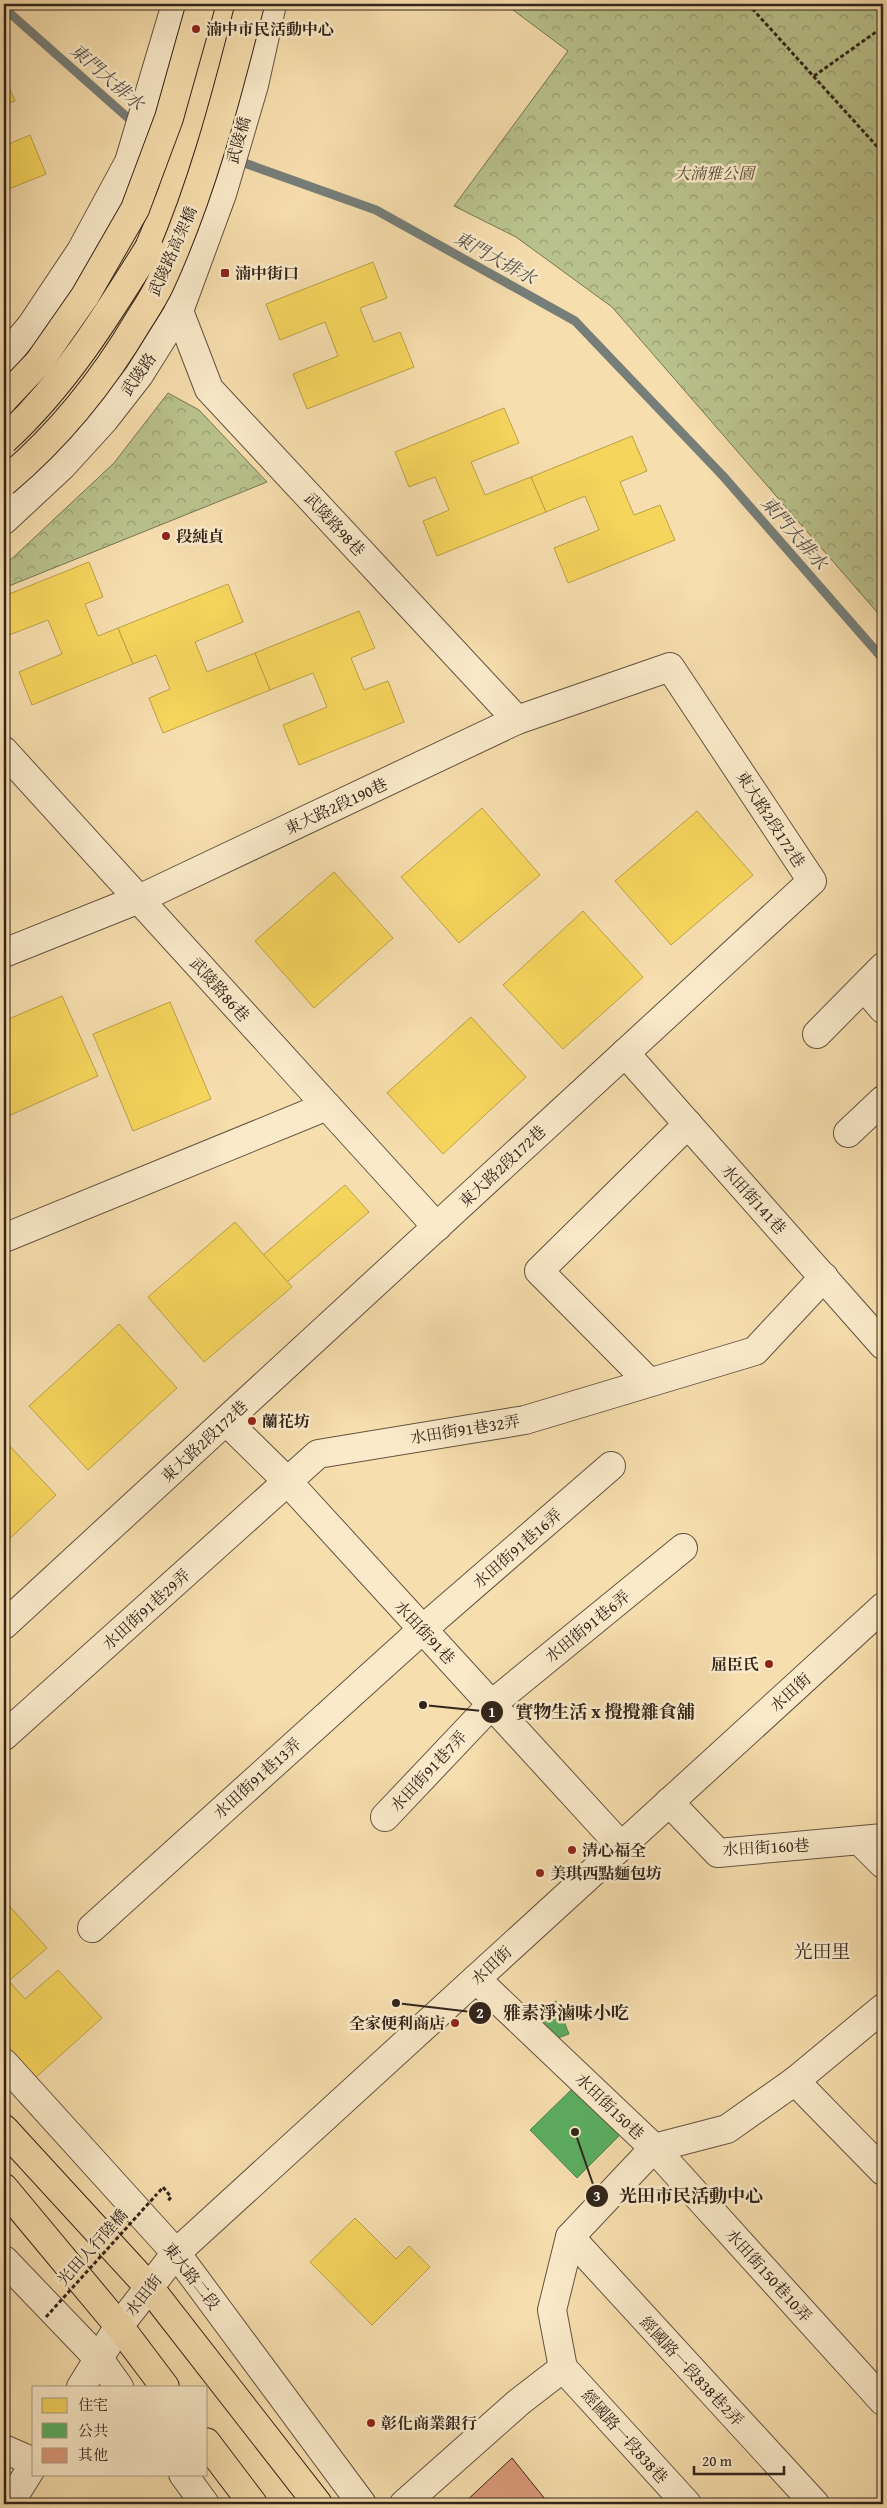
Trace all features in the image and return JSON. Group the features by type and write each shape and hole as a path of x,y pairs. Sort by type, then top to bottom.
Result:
{"main road":[{"path":"4,399 39,362 86,296 135,209 169,118 201,4"},
{"path":"4,440 27,419 74,363 112,308 149,248 172,193 226,4"},
{"name":"武陵路高架橋","path":"4,482 23,466 72,416 122,348 160,286 199,188 250,4"},
{"path":"4,2129 149,2286 318,2504"},
{"path":"4,2188 119,2326 164,2386"},
{"path":"208,2445 253,2504"}],"street":[{"path":"4,358 31,326 81,251 129,162 176,4"},
{"path":"179,311 178,180 226,4"},
{"name":"武陵橋","path":"222,194 254,86 272,4"},
{"name":"武陵路","path":"4,520 62,466 104,420 138,375 179,311 222,194"},
{"path":"91,232 179,279"},
{"name":"武陵路98巷","path":"179,311 209,389 517,720"},
{"name":"東大路2段190巷","path":"4,953 138,899 517,720 670,667"},
{"name":"東大路2段172巷","path":"4,1625 812,881 670,667"},
{"name":"武陵路86巷","path":"4,751 437,1227"},
{"path":"817,1034 883,968"},
{"path":"864,986 883,1009"},
{"name":"水田街141巷","path":"625,1053 883,1344"},
{"path":"848,1133 883,1100"},
{"path":"4,1238 327,1106"},
{"path":"649,1382 539,1271 688,1124"},
{"name":"水田街91巷32弄","path":"288,1482 318,1454 526,1420 755,1351 824,1277"},
{"name":"水田街91巷","path":"226,1420 288,1482 621,1846"},
{"name":"水田街91巷16弄","path":"423,1629 612,1466"},
{"name":"水田街91巷29弄","path":"4,1736 288,1482"},
{"name":"水田街91巷6弄","path":"492,1704 683,1548"},
{"name":"水田街","path":"82,2386 119,2326 176,2253 883,1607"},
{"name":"水田街91巷13弄","path":"92,1928 423,1629"},
{"name":"水田街91巷7弄","path":"385,1817 492,1704"},
{"name":"水田街160巷","path":"669,1802 718,1852 872,1840"},
{"path":"872,1840 883,1864"},
{"name":"水田街150巷","path":"476,1979 654,2148 727,2129 880,2017"},
{"name":"東大路二段","path":"4,2063 176,2253 362,2504"},
{"path":"795,2081 883,2171"},
{"path":"404,2504 519,2402 563,2368 552,2310 570,2237 654,2148"},
{"name":"水田街150巷10弄","path":"654,2148 883,2401"},
{"name":"經國路一段838巷2弄","path":"570,2237 815,2504"},
{"path":"4,2260 99,2359 118,2386"},
{"name":"經國路一段838巷","path":"563,2368 687,2504"},
{"path":"4,2450 32,2462"},
{"path":"9,2504 32,2466"},
{"path":"184,2476 205,2504"}],"path":[{"path":"748,4 883,153"},
{"path":"814,76 883,27"},
{"name":"光田人行陸橋","path":"46,2317 157,2194"}],"green space":[{"name":"大湳雅公園","path":"505,4 883,4 883,619 612,307 516,237 454,206 568,51"},
{"path":"168,393 199,410 267,482 4,588 4,566 114,463"}],"building: 住宅":[{"path":"4,75 15,101 4,105"},
{"path":"30,135 46,174 4,191 4,146"},
{"path":"373,262 387,298 360,308 374,342 400,332 414,367 307,409 293,374 338,356 325,322 280,340 266,304"},
{"path":"504,408 519,443 471,462 485,495 531,477 546,512 437,556 423,521 449,510 435,477 409,487 395,452"},
{"path":"632,436 647,471 620,482 634,515 660,505 675,540 568,583 554,548 599,530 585,496 546,512 531,477"},
{"path":"89,562 103,597 85,604 98,636 118,628 133,664 32,705 19,672 62,654 48,620 4,637 4,596"},
{"path":"228,584 243,622 195,642 207,672 255,653 270,690 163,733 149,698 170,689 156,655 133,664 118,628"},
{"path":"359,611 375,648 351,658 364,690 388,681 404,722 299,765 283,725 327,707 313,673 270,690 255,653"},
{"path":"482,808 540,875 459,943 401,877"},
{"path":"697,811 753,875 671,945 615,881"},
{"path":"334,872 393,938 314,1008 255,941"},
{"path":"583,911 643,977 563,1049 503,985"},
{"path":"62,996 98,1076 4,1118 4,1021"},
{"path":"170,1002 211,1099 133,1131 93,1034"},
{"path":"471,1017 526,1077 443,1154 387,1093"},
{"path":"345,1185 369,1212 287,1282 263,1255"},
{"path":"235,1222 292,1287 204,1362 148,1297"},
{"path":"119,1324 177,1388 88,1470 29,1406"},
{"path":"4,1440 56,1495 4,1544"},
{"path":"4,1900 47,1948 9,1981 25,1999 58,1970 102,2018 34,2079 4,2045"},
{"path":"355,2218 396,2259 409,2246 430,2267 372,2325 310,2262"}],"building: 公共":[{"path":"556,2001 569,2034 550,2041 536,2008"},
{"path":"574,2087 621,2134 577,2178 530,2130"}],"building: 其他":[{"path":"512,2458 549,2504 463,2504"}],"waterway":[{"name":"東門大排水","path":"4,8 136,125"},
{"name":"東門大排水","path":"236,160 376,210 575,321 723,476 883,659"}],"place":[{"name":"湳中市民活動中心","path":"196,29"},
{"name":"湳中街口","path":"225,273"},
{"name":"段純貞","path":"166,536"},
{"name":"蘭花坊","path":"252,1421"},
{"name":"屈臣氏","path":"769,1664"},
{"name":"實物生活 x 攪攪雜食舖","path":"423,1705"},
{"name":"清心福全","path":"572,1850"},
{"name":"美琪西點麵包坊","path":"540,1873"},
{"name":"雅素淨滷味小吃","path":"396,2003"},
{"name":"全家便利商店","path":"455,2023"},
{"name":"光田市民活動中心","path":"575,2132"},
{"name":"彰化商業銀行","path":"371,2423"}],"district":[{"name":"光田里","path":"822,1951"}]}
